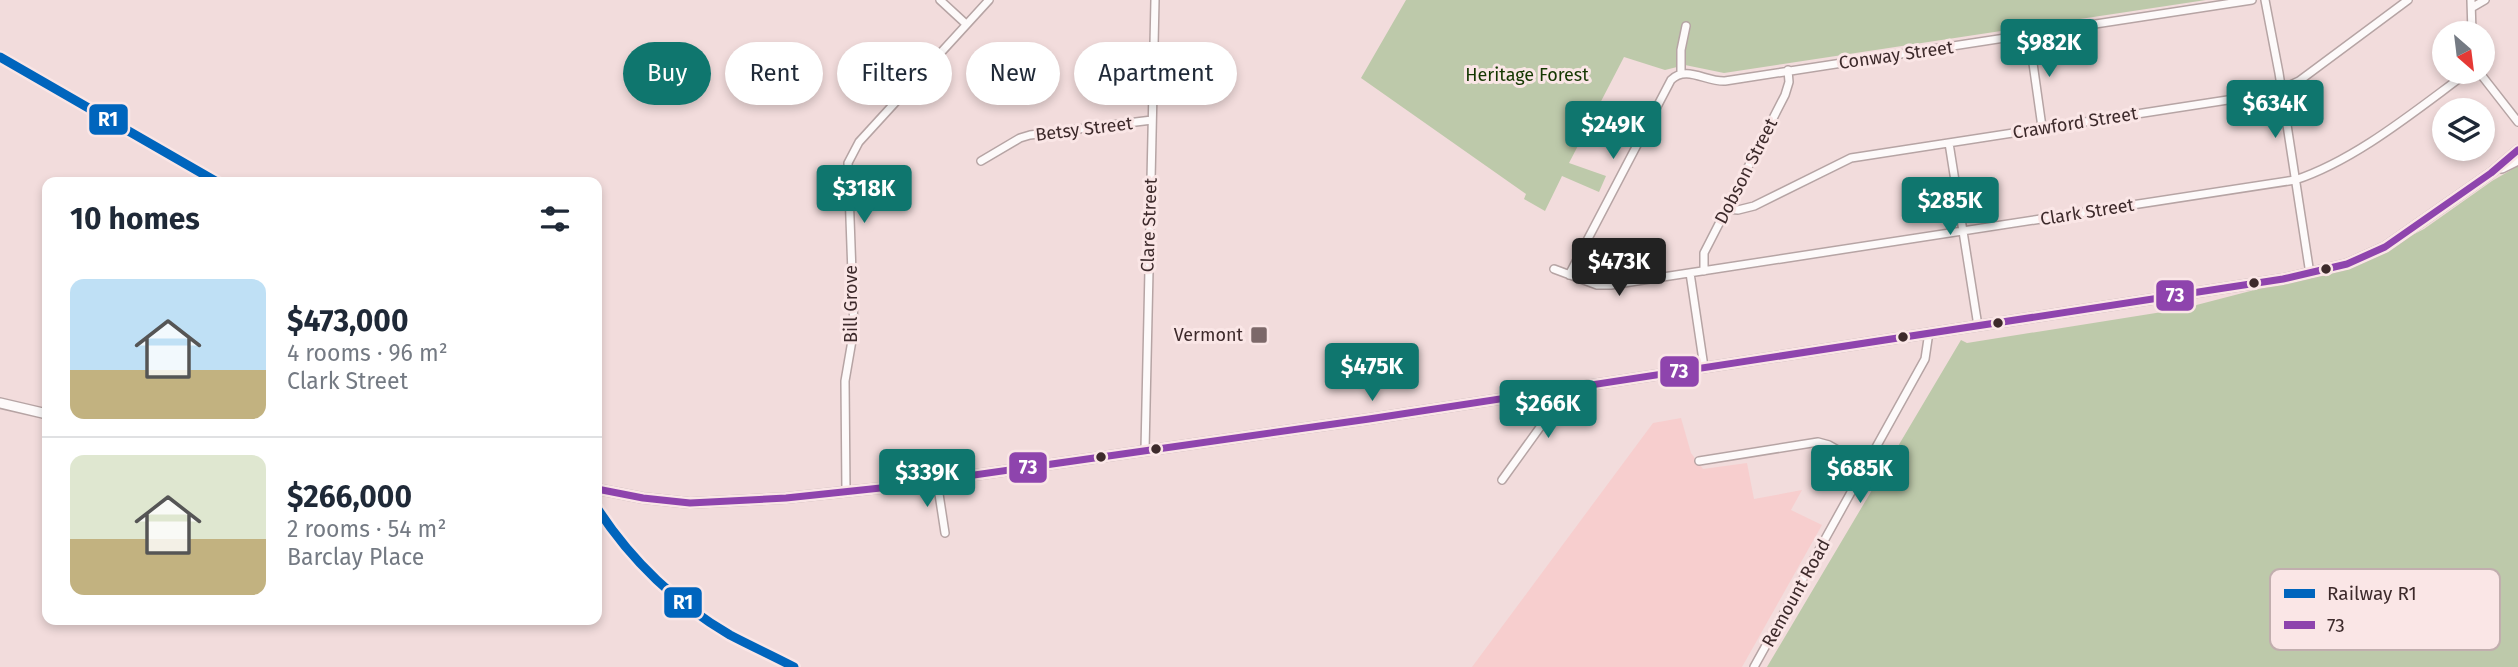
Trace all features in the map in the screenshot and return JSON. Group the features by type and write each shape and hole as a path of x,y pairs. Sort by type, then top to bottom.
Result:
{"street":[{"path":"940,0 966,24"},
{"name":"Bill Grove","path":"846,492 845,381 853,345 854,318 848,163 859,142 989,0"},
{"name":"Clare Street","path":"1145,450 1155,0"},
{"name":"Conway Street","path":"1681,73 1719,81 2252,0"},
{"path":"2265,0 2310,274"},
{"name":"Crawford Street","path":"1726,209 1738,210 1754,206 1851,158 2264,95 2281,90 2299,80 2408,0"},
{"path":"2472,4 2484,0"},
{"path":"1569,275 1671,80 1681,73 1681,50 1686,26"},
{"path":"2029,34 2042,127"},
{"name":"Dobson Street","path":"1704,271 1704,253 1785,95 1789,82 1788,71"},
{"name":"Clark Street","path":"1554,269 1603,286 2295,180 2307,177 2369,143 2451,84"},
{"path":"2488,84 2518,122"},
{"name":"Betsy Street","path":"981,161 1030,135 1152,120"},
{"path":"1949,143 1978,326"},
{"path":"602,490 690,503 846,492 937,481 1562,389 2310,274 2347,264 2385,247 2491,173 2518,150"},
{"path":"2491,173 2518,160"},
{"path":"1690,273 1704,367"},
{"name":"Remount Road","path":"1754,667 1925,359 1929,332"},
{"path":"1502,480 1556,405 1562,389"},
{"path":"0,403 42,413"},
{"path":"1699,461 1818,442 1829,445 1866,466"},
{"path":"937,481 945,533"}],"shaded area":[{"path":"1681,418 1691,453 1703,469 1747,463 1754,499 1802,490 1791,510 1822,525 1742,667 1472,667 1653,423"}],"green space":[{"name":"Heritage Forest","path":"1406,0 2206,0 1724,73 1685,65 1665,70 1624,57 1569,163 1606,176 1599,192 1562,176 1545,211 1524,199 1526,194 1361,78"},
{"path":"2518,166 2518,667 1767,667 1961,340 1967,343 2181,309 2358,263 2424,229"}],"rail line":[{"name":"R1","path":"0,57 208,177"},
{"name":"R1","path":"602,515 640,563 674,595 710,623 794,667"}],"transit line":[{"name":"73","path":"602,490 690,503 786,498 890,487 1369,419 2283,279 2347,264 2385,247 2491,173 2518,150"}],"place":[{"name":"Vermont","path":"1259,335"}]}
